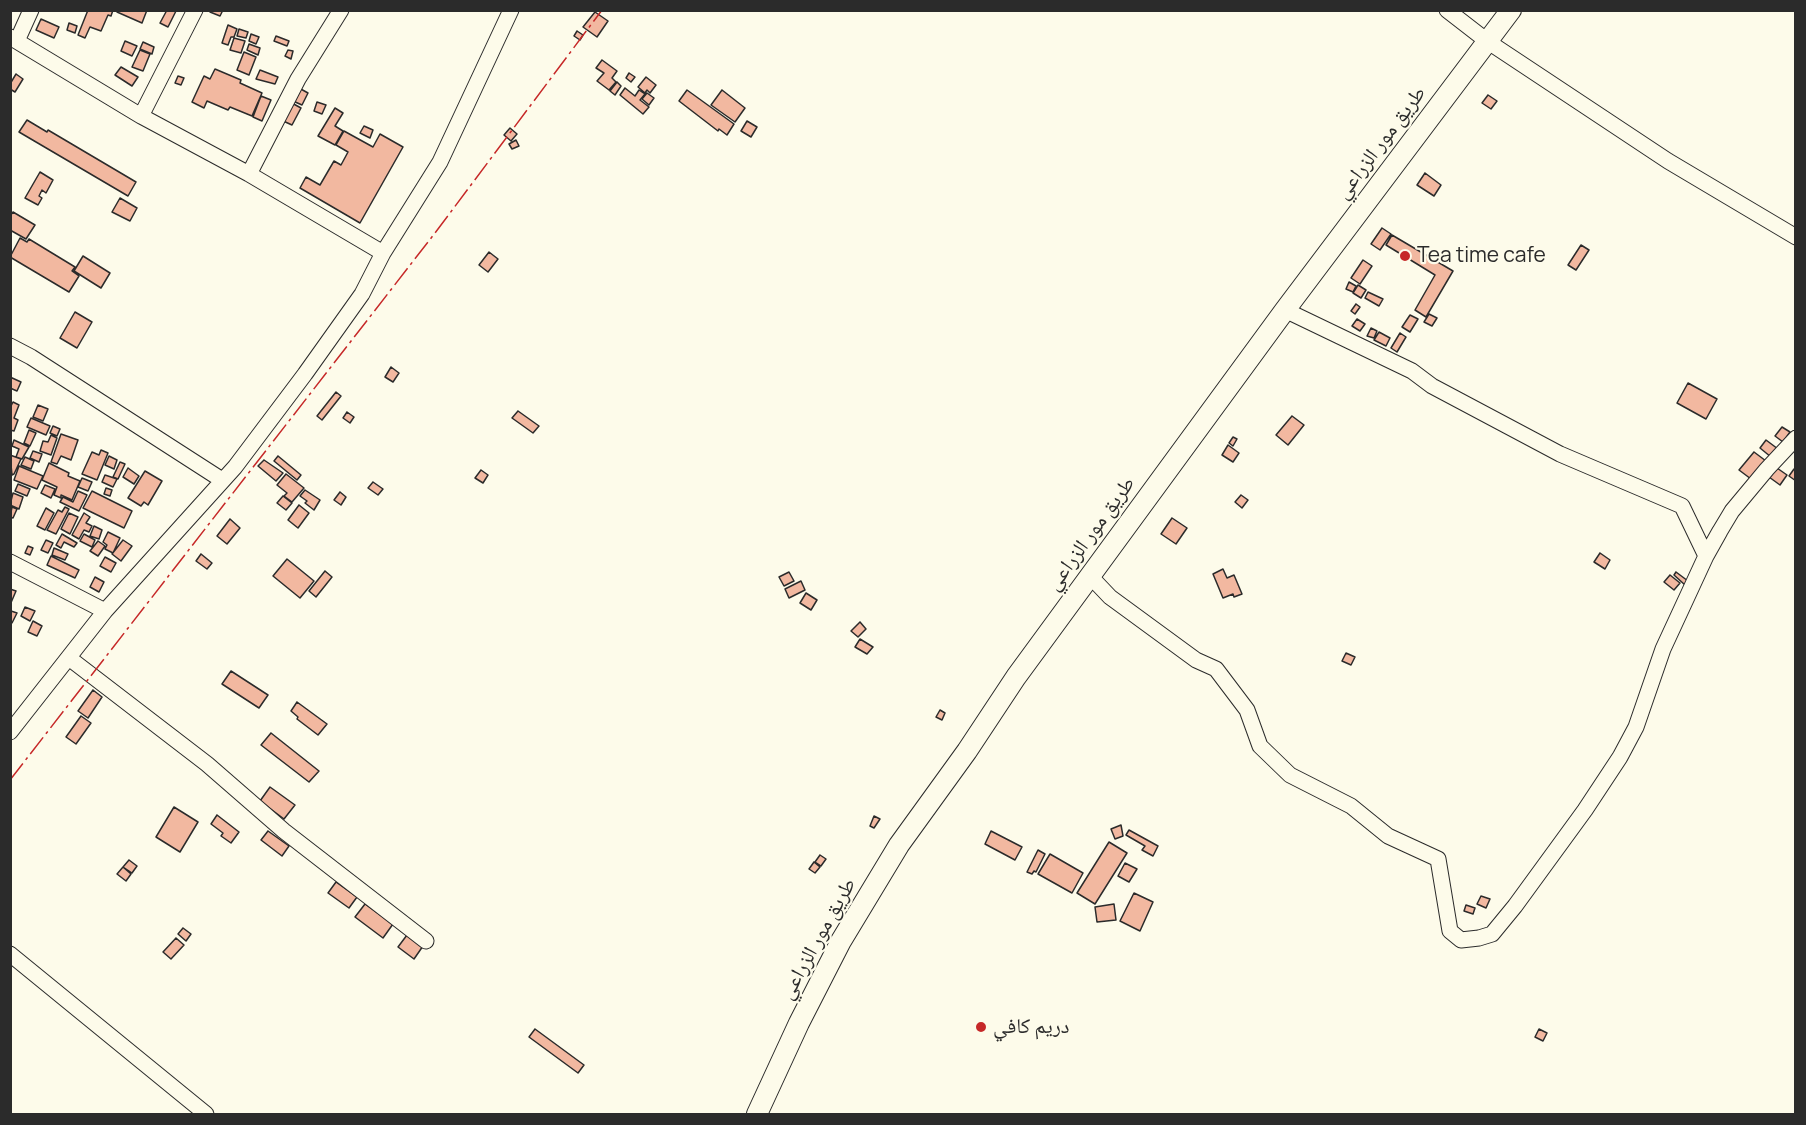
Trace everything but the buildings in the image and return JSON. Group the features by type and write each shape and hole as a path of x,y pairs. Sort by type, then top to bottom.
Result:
{"street":[{"path":"31,10 14,39 141,116 249,174 383,253"},
{"path":"141,116 195,10"},
{"path":"249,174 298,79 341,10"},
{"path":"11,731 105,611 235,467 305,375 362,294 383,253 440,162 511,10"},
{"path":"1447,10 1487,40 1668,160 1796,237"},
{"name":"طريق مور الزراعي","path":"757,1114 799,1023 841,941 899,845 1016,677 1090,576 1285,310 1511,10"},
{"path":"1285,310 1412,371 1432,386 1560,454 1682,506 1706,556"},
{"path":"10,346 31,357 222,480"},
{"path":"1090,576 1110,597 1196,660 1216,669 1247,710 1260,746 1290,775 1351,806 1388,836 1438,860 1450,931 1461,940 1492,934 1515,906 1620,758 1636,727 1664,649 1706,556 1732,511 1796,438"},
{"path":"10,562 105,611"},
{"path":"69,658 207,764 284,831 426,941"},
{"path":"10,954 206,1114"}],"power":[{"path":"10,780 435,233 602,10"}],"place":[{"name":"Tea time cafe","path":"1405,256"},
{"name":"دريم كافي","path":"981,1027"}]}
